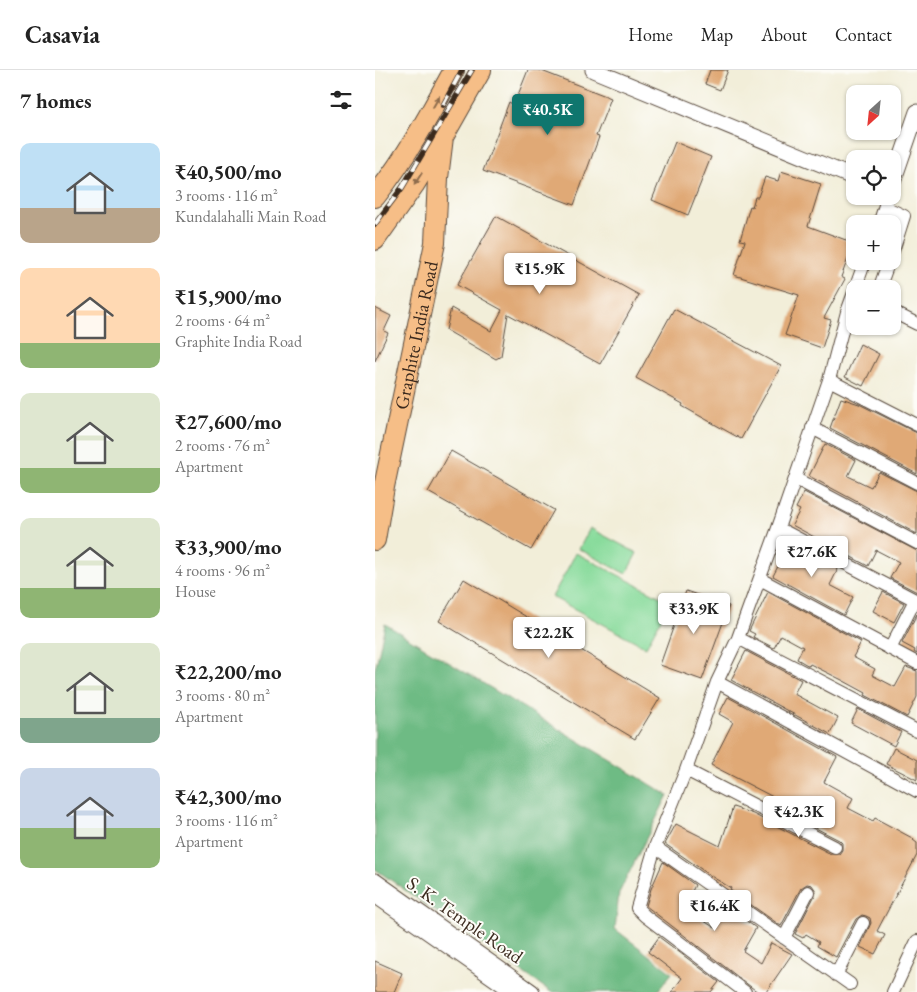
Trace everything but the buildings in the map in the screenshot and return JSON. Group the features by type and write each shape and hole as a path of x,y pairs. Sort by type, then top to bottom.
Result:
{"main road":[{"path":"375,197 393,174 454,70"},
{"path":"375,240 414,185 481,70"},
{"path":"424,124 443,137"},
{"name":"Graphite India Road","path":"375,540 384,487 435,244 438,178 443,137"}],"street":[{"path":"593,70 846,174"},
{"path":"901,159 917,112"},
{"path":"891,205 904,216 901,225"},
{"path":"745,992 637,908 655,847 686,770 717,682 738,638 796,479 829,380 846,316"},
{"path":"901,316 917,324"},
{"path":"829,380 917,425"},
{"path":"812,428 917,483"},
{"path":"796,479 917,543"},
{"path":"778,528 916,601 890,649"},
{"path":"760,579 917,663"},
{"path":"738,638 917,731"},
{"path":"717,682 917,791"},
{"path":"686,770 835,847"},
{"path":"655,847 850,984"},
{"name":"S. K. Temple Road","path":"375,881 532,992"},
{"path":"784,938 808,892"},
{"name":"S. K. Temple Road","path":"375,895 513,992"},
{"path":"836,974 863,923"},
{"path":"893,992 917,941"}],"green space":[{"path":"590,528 637,553 626,574 579,549"},
{"path":"576,553 670,602 646,647 552,597"},
{"path":"385,624 668,795 619,893 615,929 672,973 657,992 551,992 375,869 375,670"}],"railway":[{"path":"443,105 462,70"},
{"path":"375,224 402,188 472,70"}]}
